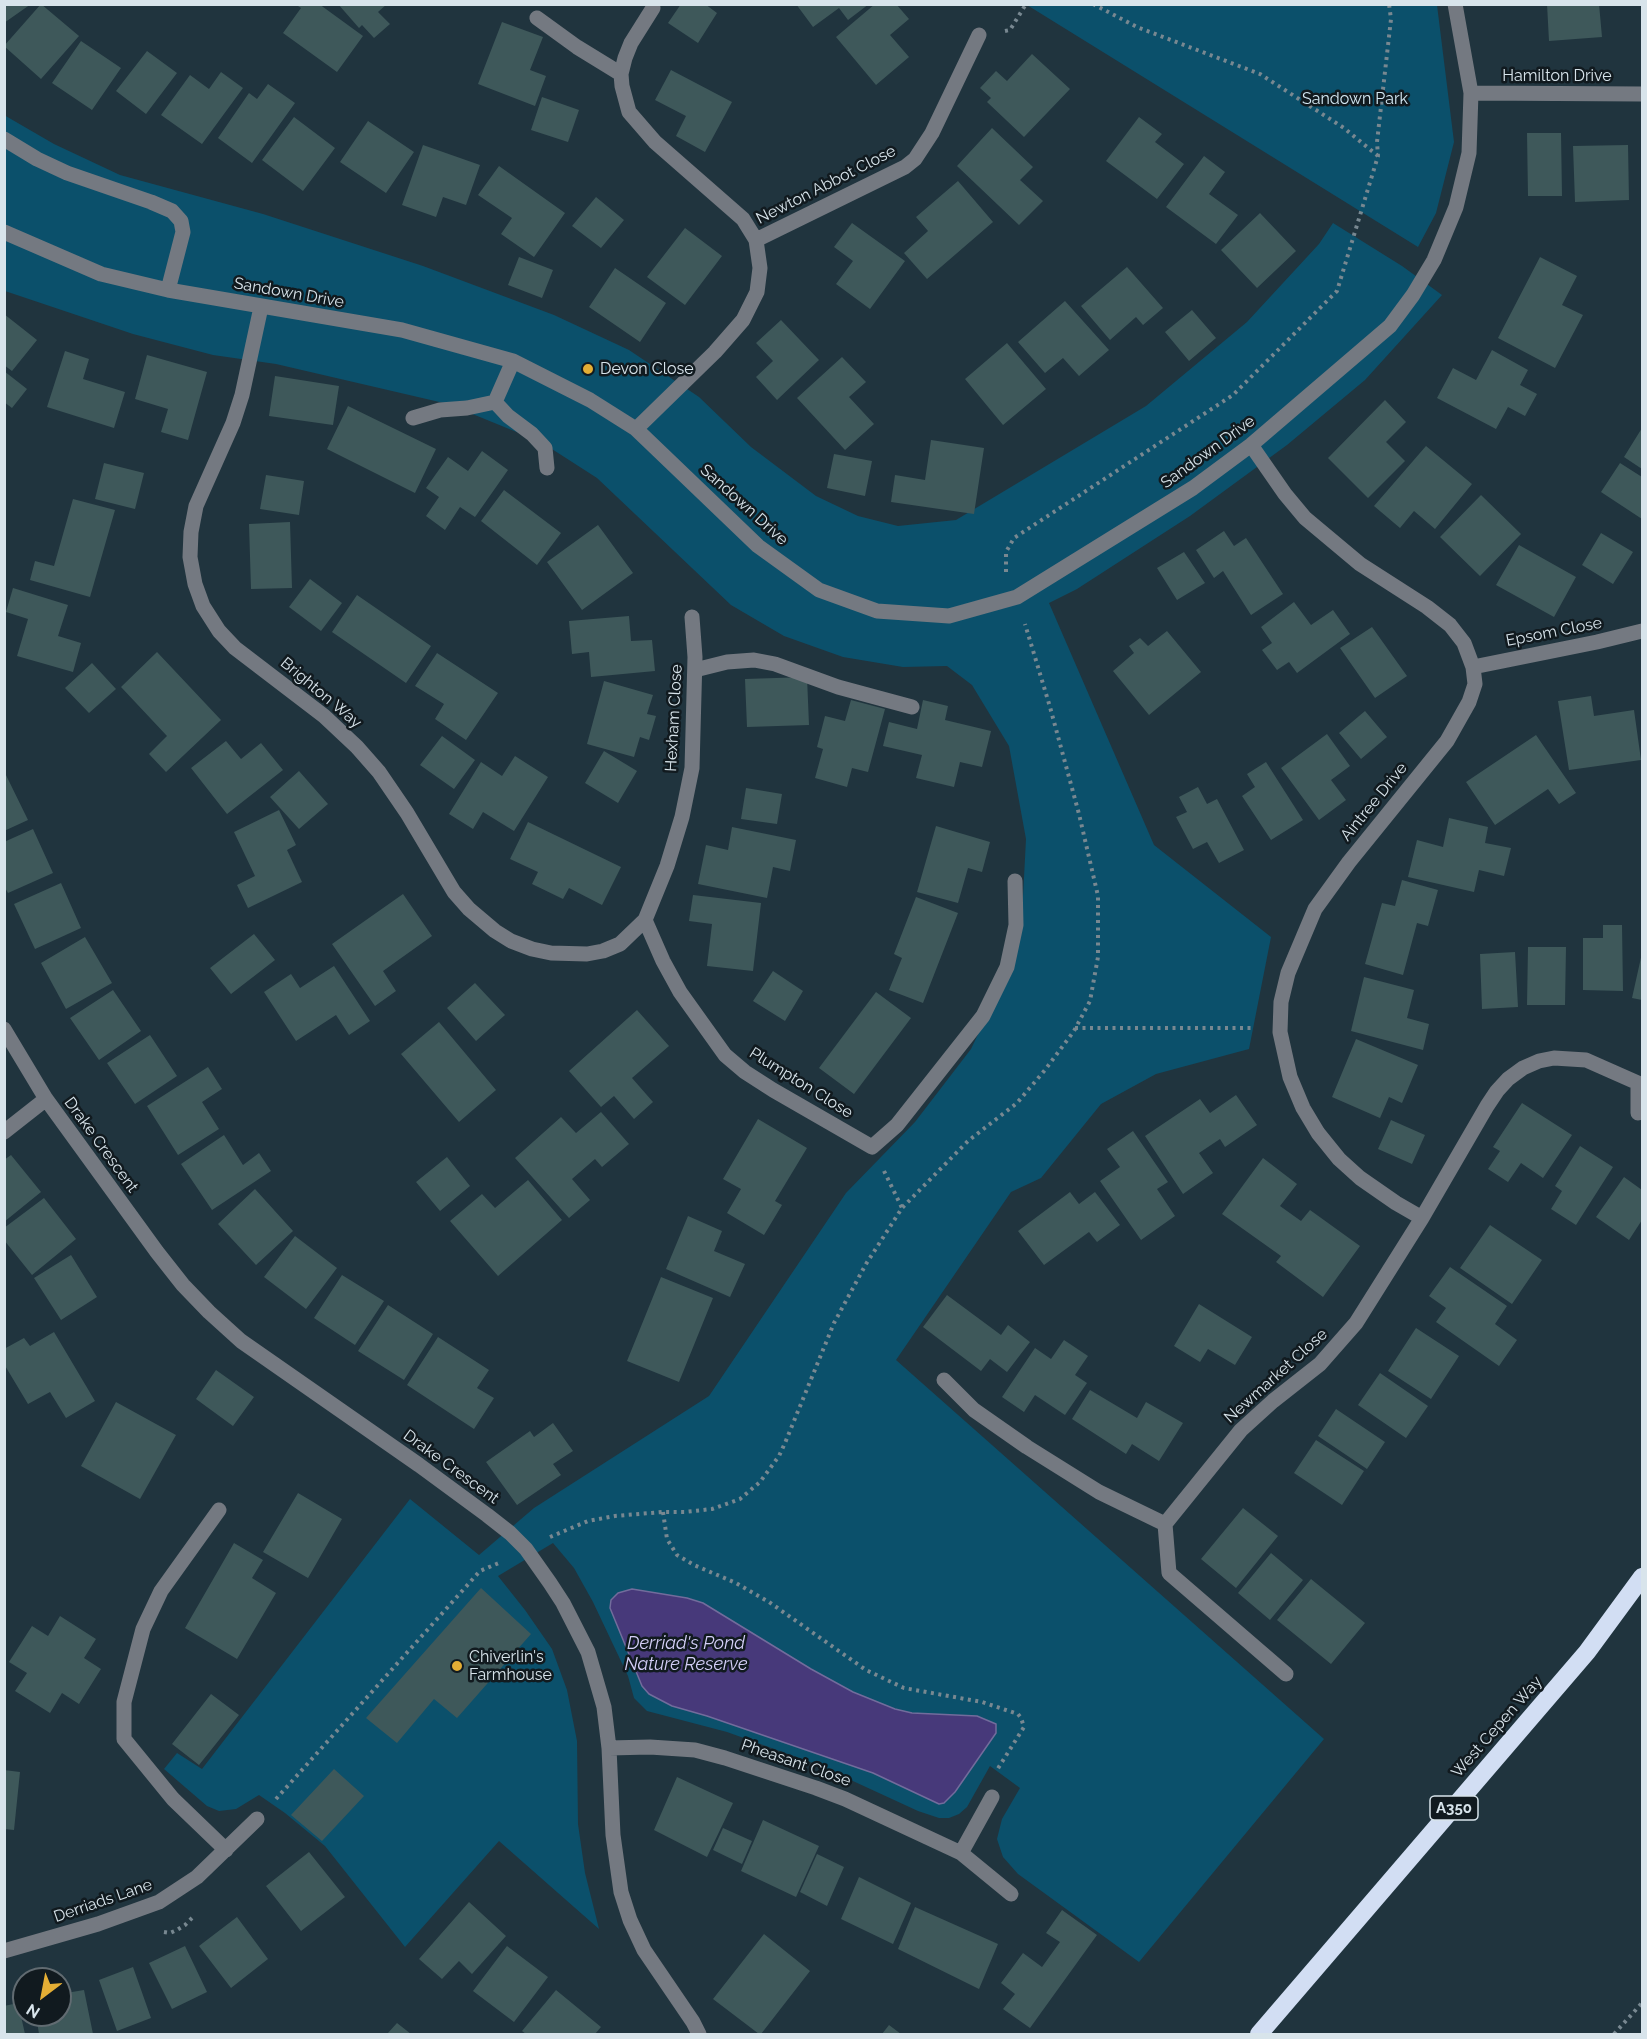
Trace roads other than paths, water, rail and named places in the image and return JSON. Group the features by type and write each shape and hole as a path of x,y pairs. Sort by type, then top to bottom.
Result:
{"highway":[{"name":"West Cepen Way","path":"1259,2034 1587,1652 1642,1577"}],"street":[{"name":"Sandown Drive","path":"5,234 101,274 168,290 402,330 513,361 590,400 636,429 758,546 819,590 877,611 949,616 1017,597 1193,488 1251,445 1390,326 1413,295 1434,260 1456,207 1469,153 1471,93 1455,4"},
{"path":"636,429 715,352 743,320 751,306 759,281 760,261 756,240 743,219 712,190 678,164 639,126 629,112 624,100 621,74 631,43 653,8"},
{"path":"537,18 577,47 621,74"},
{"name":"Newton Abbot Close","path":"756,240 905,167 915,159 932,132 979,35"},
{"name":"Hamilton Drive","path":"1471,93 1642,94"},
{"path":"4,139 37,159 67,173 151,201 172,211 181,221 183,232 168,290"},
{"name":"Brighton Way","path":"261,307 242,395 233,423 196,506 191,532 190,557 195,584 203,606 219,631 235,648 324,716 357,747 379,772 407,813 454,892 480,921 511,941 532,949 551,953 587,954 620,944 645,920"},
{"path":"495,402 513,361"},
{"path":"413,418 440,410 468,408 495,402"},
{"path":"495,402 545,448 547,468"},
{"name":"Aintree Drive","path":"1251,445 1285,494 1305,518 1340,550 1427,607 1450,625 1464,643 1473,667 1475,684 1469,702 1447,741 1349,862 1315,909 1288,973 1281,1002 1281,1028 1290,1077 1303,1108 1318,1133 1339,1159 1360,1178 1422,1218"},
{"name":"Hexham Close","path":"645,920 668,866 682,817 692,768 695,670 692,618"},
{"name":"Epsom Close","path":"1473,667 1642,631"},
{"path":"695,670 727,662 753,660 775,663 838,687 912,707"},
{"name":"Plumpton Close","path":"645,920 680,992 725,1055 745,1072 773,1090 872,1147 897,1125 982,1016 1007,967 1016,926 1015,881"},
{"name":"Drake Crescent","path":"4,1029 46,1099 183,1286 241,1341 510,1533 526,1550 563,1603 588,1652 604,1707 609,1748 613,1835 626,1907 644,1950 699,2034"},
{"name":"Newmarket Close","path":"1165,1524 1241,1430 1320,1364 1356,1323 1422,1218 1497,1090 1523,1068 1554,1058 1586,1060 1640,1082"},
{"path":"1638,1113 1640,1082"},
{"path":"4,1132 46,1099"},
{"path":"944,1380 974,1410 1027,1447 1099,1492 1165,1524 1169,1573 1286,1674"},
{"path":"219,1510 160,1591 143,1629 124,1702 124,1739 172,1799 226,1850"},
{"name":"Pheasant Close","path":"609,1748 681,1749 725,1758 787,1777 846,1799 961,1853 1011,1894"},
{"path":"961,1853 992,1797"},
{"name":"Derriads Lane","path":"4,1951 98,1924 159,1902 197,1877 258,1819"}],"water":[{"name":"Derriad's Pond Nature Reserve","path":"632,1589 687,1598 703,1603 811,1669 853,1692 895,1709 912,1713 977,1716 996,1724 996,1733 955,1792 944,1803 939,1804 873,1773 672,1706 649,1694 642,1686 610,1608 611,1600 618,1593"}],"place":[{"name":"Devon Close","path":"588,369"},
{"name":"Chiverlin's Farmhouse","path":"457,1666"}],"park label":[{"name":"Sandown Park","path":"1355,99"}]}
